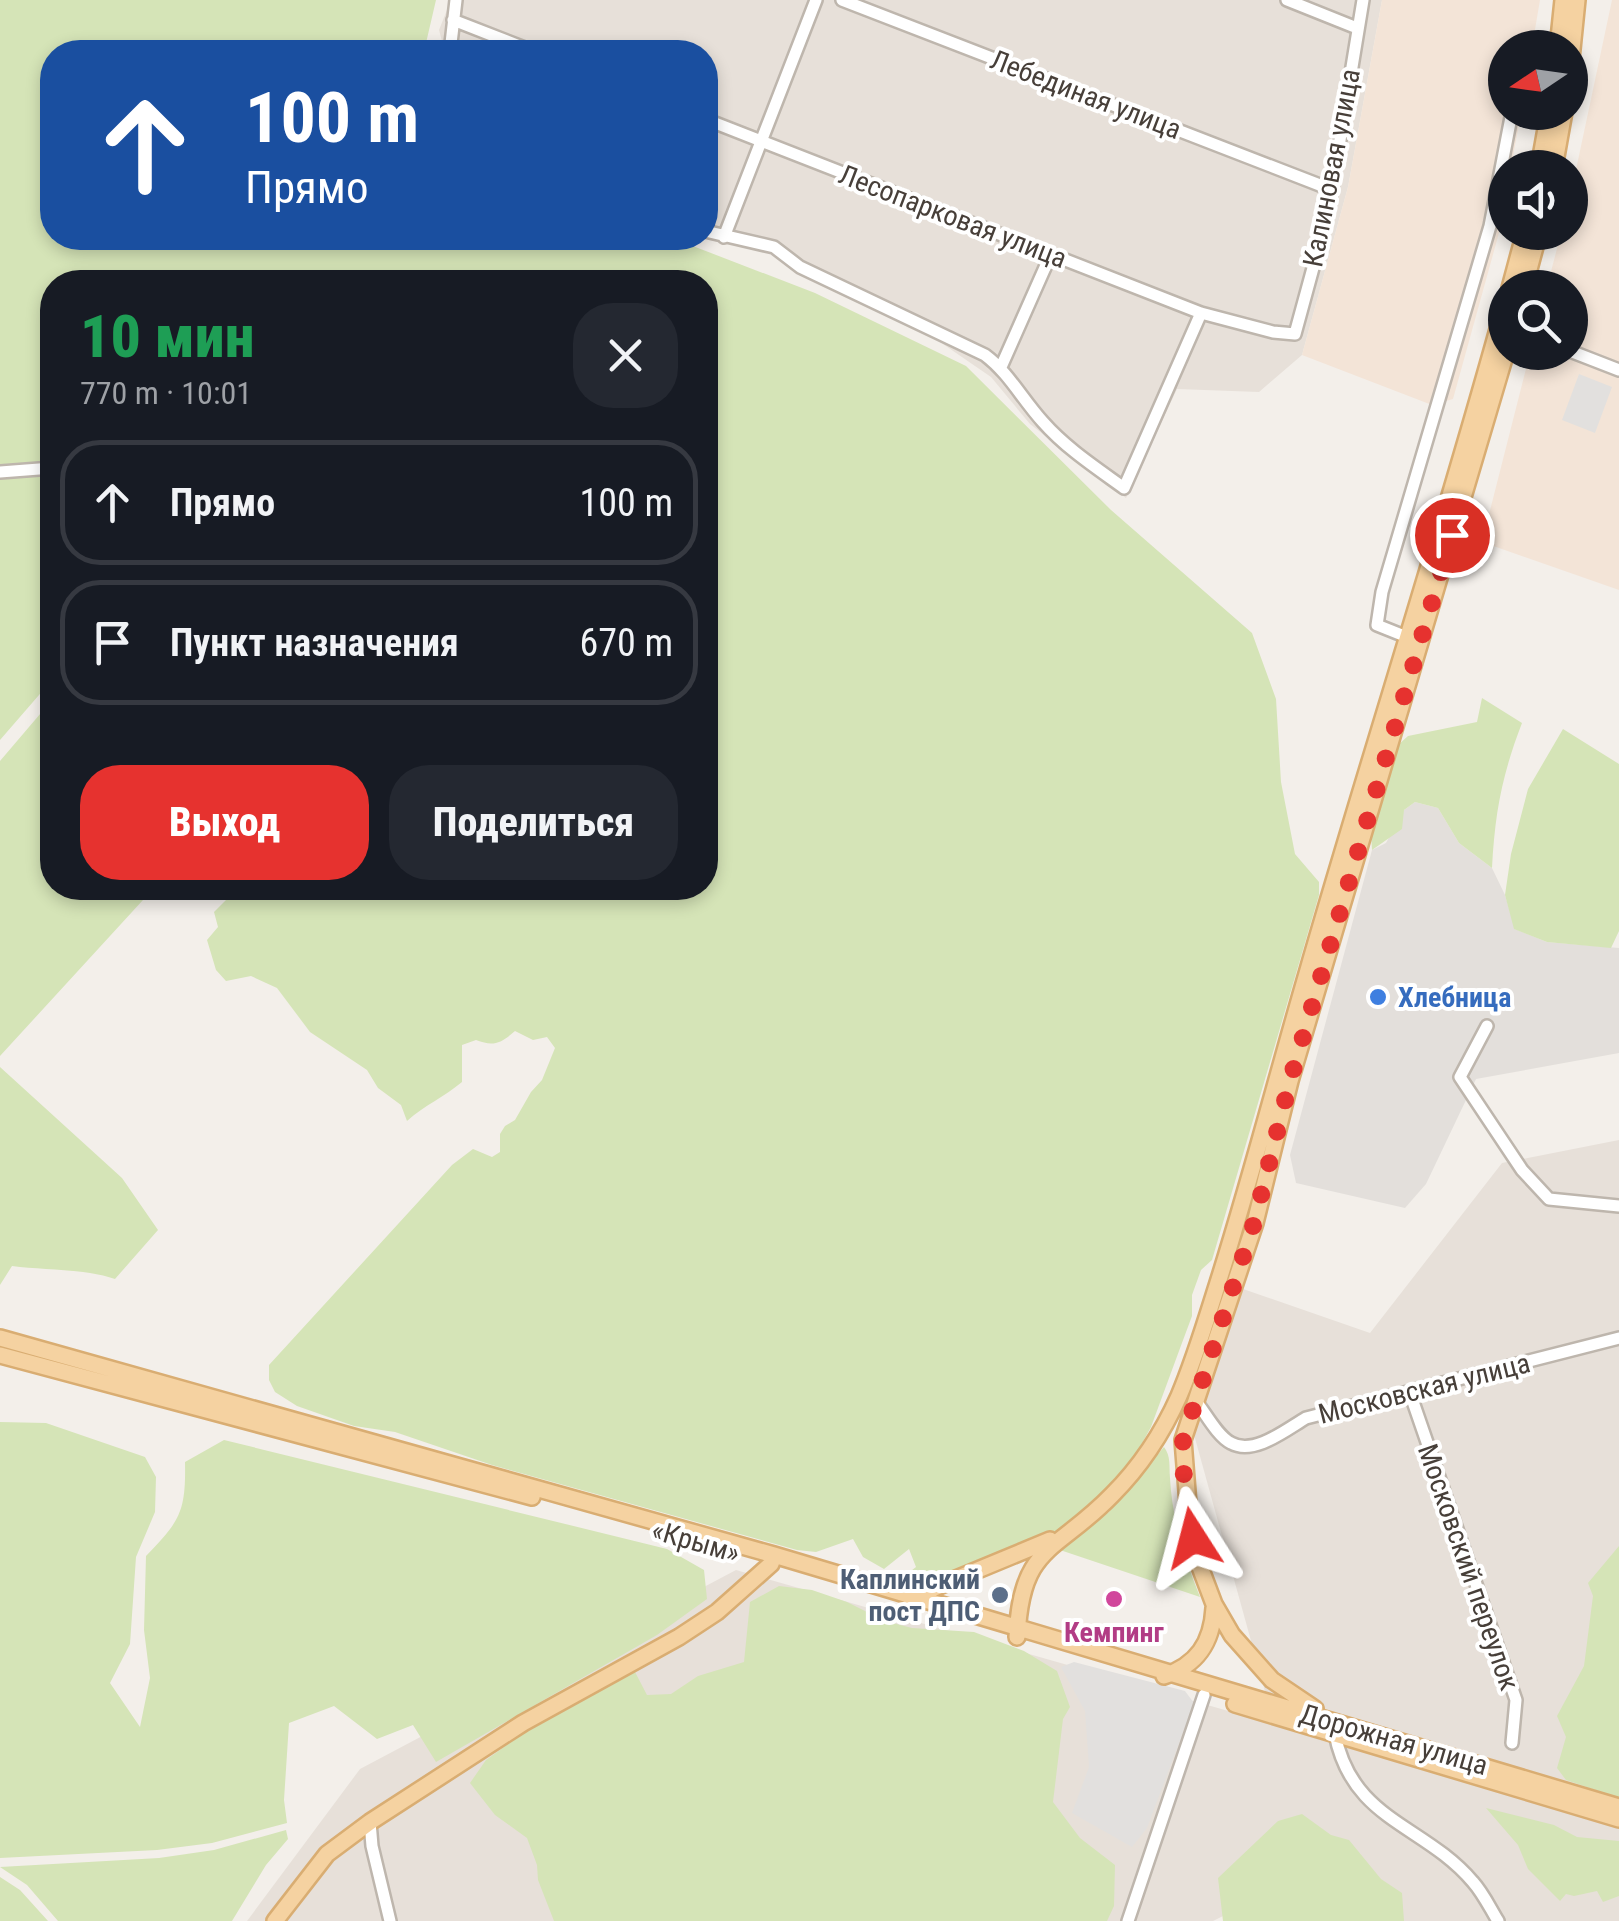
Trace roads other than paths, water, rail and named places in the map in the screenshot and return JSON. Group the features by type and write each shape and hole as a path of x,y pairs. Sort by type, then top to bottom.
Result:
{"main road":[{"path":"1560,30 1563,0"},
{"path":"1574,30 1577,0"},
{"path":"1283,1079 1407,637 1490,370"},
{"path":"1365,1731 1302,1702 1272,1680 1232,1635 1214,1604 1197,1558 1184,1483 1187,1397 1500,370"},
{"name":"«Крым»","path":"0,1338 910,1598 1150,1679 1386,1748"},
{"name":"«Крым»","path":"0,1355 773,1560 1168,1676"},
{"path":"1017,1634 1020,1594 1034,1564 1112,1496 1187,1397"},
{"path":"910,1598 1067,1533"},
{"path":"275,1921 328,1854 370,1822 523,1723 717,1612 773,1560"},
{"path":"1150,1679 1168,1676 1201,1653 1210,1638 1214,1604"},
{"name":"Дорожная улица","path":"1168,1676 1619,1807"},
{"name":"Дорожная улица","path":"1386,1748 1619,1819"}],"street":[{"path":"451,40 456,0"},
{"path":"724,237 816,0"},
{"name":"Лебединая улица","path":"842,0 1330,189"},
{"path":"1287,0 1358,28"},
{"name":"Калиновая улица","path":"1295,334 1328,213 1362,0"},
{"path":"453,20 504,40"},
{"name":"Лесопарковая улица","path":"718,124 1201,313 1295,334"},
{"path":"1407,637 1378,625 1382,592 1490,226 1509,130"},
{"path":"718,235 774,248 800,267 985,355 1001,367 1042,421 1078,456 1124,488 1201,313"},
{"path":"1001,367 1051,254"},
{"path":"1588,358 1619,370"},
{"path":"0,472 40,469"},
{"path":"1487,1026 1460,1077 1522,1170 1549,1200 1619,1206"},
{"name":"Московская улица","path":"1187,1397 1230,1443 1242,1446 1263,1442 1306,1418 1619,1338"},
{"name":"Московский переулок","path":"1410,1393 1516,1700 1512,1743"},
{"path":"1128,1921 1204,1695"},
{"path":"1335,1734 1340,1760 1358,1787 1382,1814 1435,1849 1473,1882 1498,1921"},
{"path":"370,1822 390,1921"}],"place":[{"name":"Хлебница","path":"1378,997"},
{"name":"Каплинский пост ДПС","path":"1000,1595"},
{"name":"Кемпинг","path":"1114,1599"}]}
